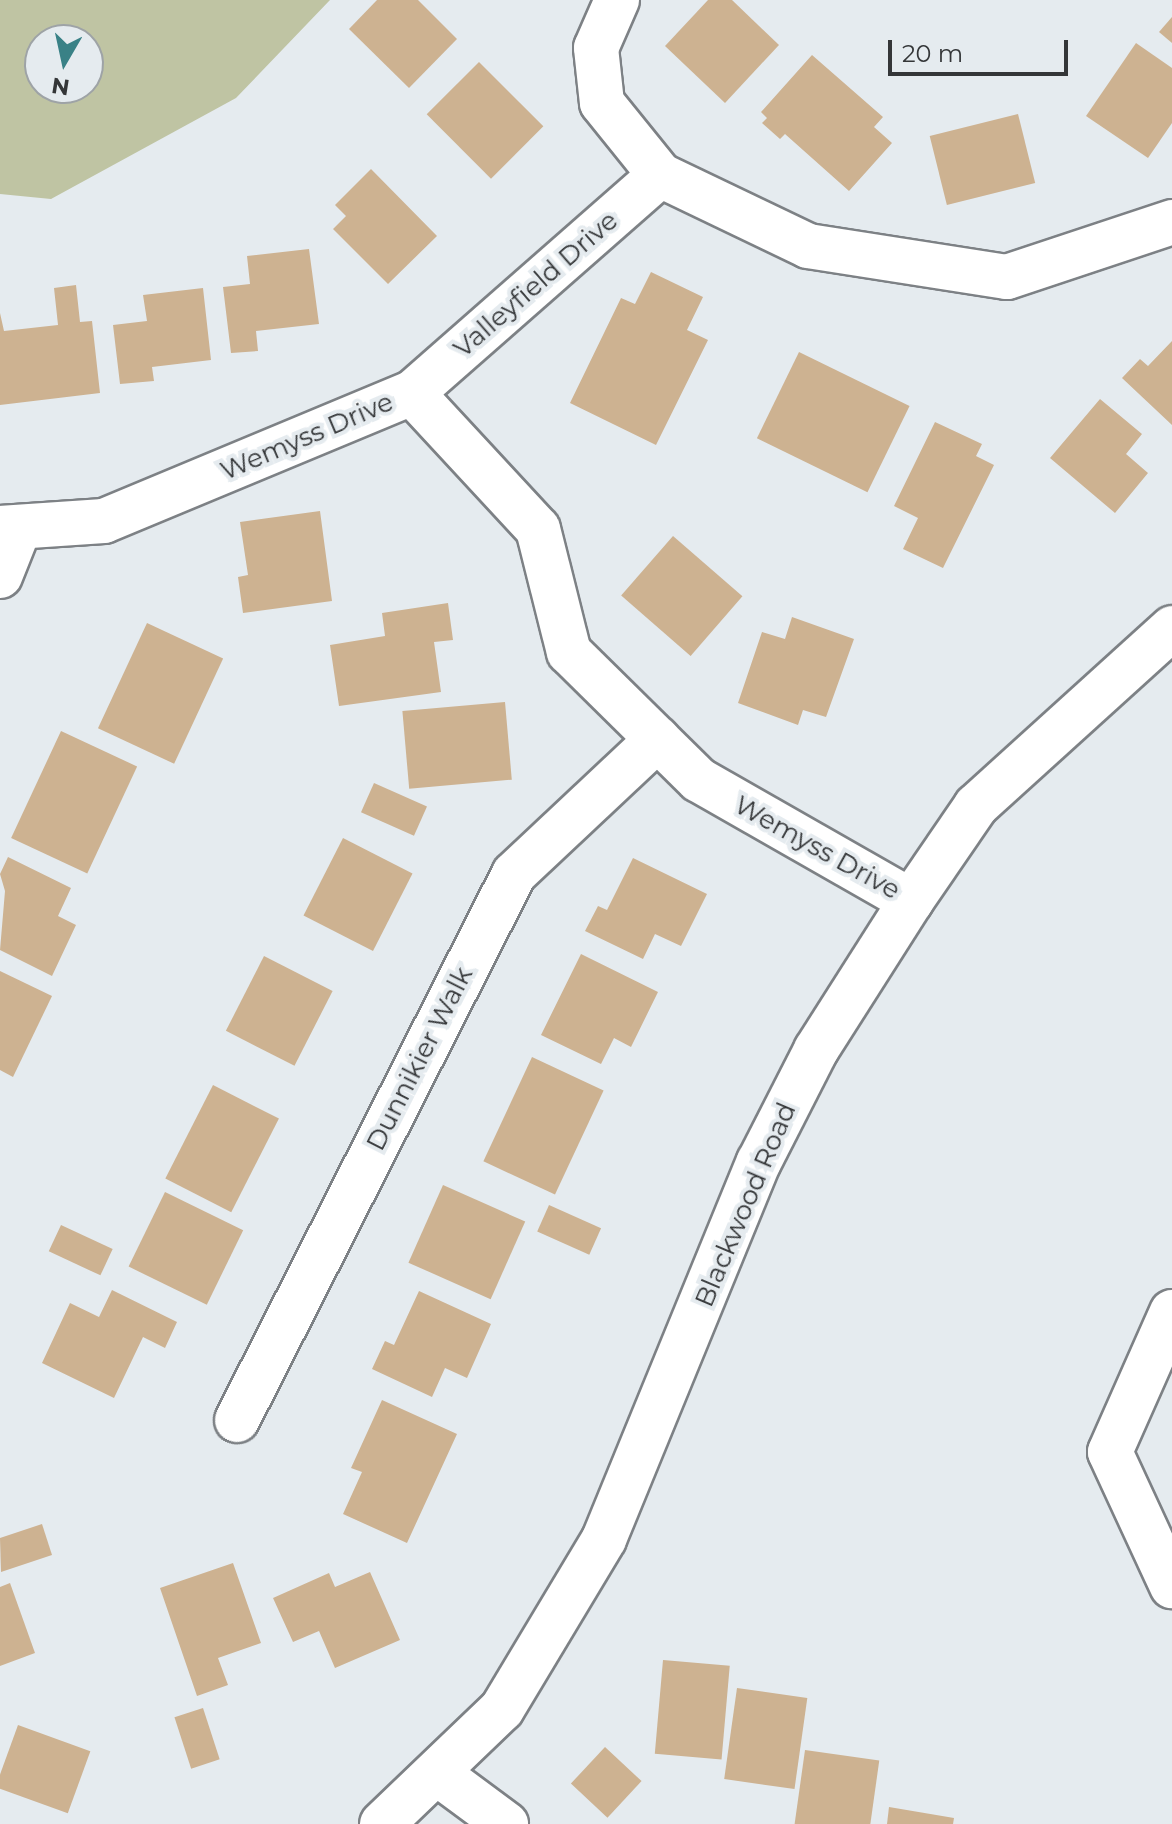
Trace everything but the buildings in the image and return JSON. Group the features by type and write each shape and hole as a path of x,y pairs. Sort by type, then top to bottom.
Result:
{"street":[{"path":"617,0 596,48 602,103 660,175 808,246 1007,277 1172,222"},
{"name":"Valleyfield Drive","path":"412,393 660,175"},
{"name":"Wemyss Drive","path":"9,529 104,521 412,393 538,529 569,652 699,780 911,901"},
{"path":"0,576 9,529"},
{"name":"Blackwood Road","path":"382,1824 502,1709 604,1539 759,1162 816,1050 911,901 976,806 1172,628"},
{"name":"Dunnikier Walk","path":"237,1420 514,874 658,739"},
{"path":"1172,1312 1110,1452 1172,1586"},
{"path":"437,1773 506,1824"}],"green space":[{"path":"0,0 330,0 236,98 51,199 0,194"}]}
